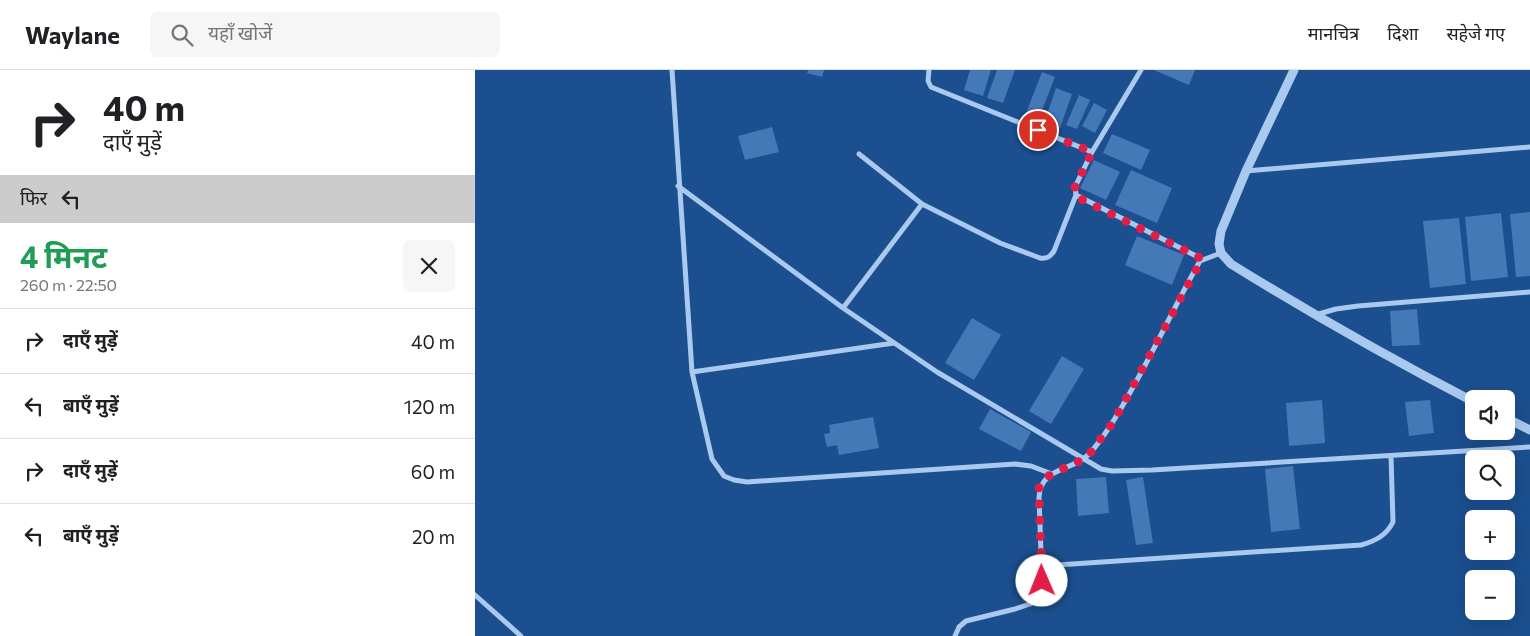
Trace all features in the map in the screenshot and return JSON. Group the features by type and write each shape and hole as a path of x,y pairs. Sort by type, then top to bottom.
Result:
{"street":[{"path":"672,70 678,186 692,372 712,459 724,476 747,482 1015,464 1031,466 1052,474"},
{"path":"929,70 928,81 931,87 1092,152"},
{"path":"859,154 922,204 1000,243 1045,259 1053,251 1076,195 1075,187 1092,152 1141,70"},
{"path":"1294,70 1246,171 1221,231 1219,244 1221,253 1231,264 1313,315 1465,397"},
{"path":"1246,171 1530,146"},
{"path":"678,186 843,308 937,372 1101,469 1152,470 1530,447"},
{"path":"1076,195 1202,259"},
{"path":"843,308 922,204"},
{"path":"955,636 959,627 966,621 1030,604 1037,598 1040,591 1042,566 1039,488 1044,479 1084,459 1091,452 1114,421 1202,259 1221,253"},
{"path":"1313,315 1358,306 1530,292"},
{"path":"692,372 894,343"},
{"path":"1515,422 1530,430"},
{"path":"1042,566 1361,545 1383,535 1393,522 1391,456"},
{"path":"475,595 521,636"}],"building":[{"path":"808,70 824,70 822,77 807,73"},
{"path":"970,70 991,70 983,96 964,90"},
{"path":"997,70 1015,70 1003,103 987,98"},
{"path":"1154,70 1195,70 1189,85"},
{"path":"1042,72 1055,77 1039,118 1026,113"},
{"path":"1056,88 1072,94 1060,128 1044,123"},
{"path":"1079,95 1090,100 1077,129 1066,125"},
{"path":"1094,103 1107,110 1095,133 1082,126"},
{"path":"772,127 779,152 745,160 738,136"},
{"path":"1112,134 1150,150 1141,170 1103,153"},
{"path":"1094,160 1120,172 1106,200 1080,188"},
{"path":"1131,170 1172,188 1157,223 1115,205"},
{"path":"1530,212 1530,276 1516,277 1510,214"},
{"path":"1501,213 1508,277 1471,281 1465,217"},
{"path":"1459,218 1466,284 1430,288 1423,221"},
{"path":"1137,236 1184,255 1172,285 1125,265"},
{"path":"1417,309 1420,345 1392,346 1390,311"},
{"path":"972,318 1001,335 974,380 945,363"},
{"path":"1062,356 1084,369 1051,424 1029,411"},
{"path":"1322,400 1325,443 1289,446 1286,403"},
{"path":"1430,400 1434,433 1409,436 1405,402"},
{"path":"990,409 1031,432 1021,451 979,429"},
{"path":"873,417 879,448 839,455 837,445 827,447 824,434 830,433 829,425"},
{"path":"1293,466 1300,529 1271,532 1265,469"},
{"path":"1106,477 1109,513 1078,516 1076,479"},
{"path":"1143,477 1153,543 1136,545 1126,480"}],"route":[{"path":"1038,130 1092,152 1075,187 1076,195 1079,198 1202,259 1157,345 1114,421 1084,459 1044,479 1039,488 1042,581"}]}
